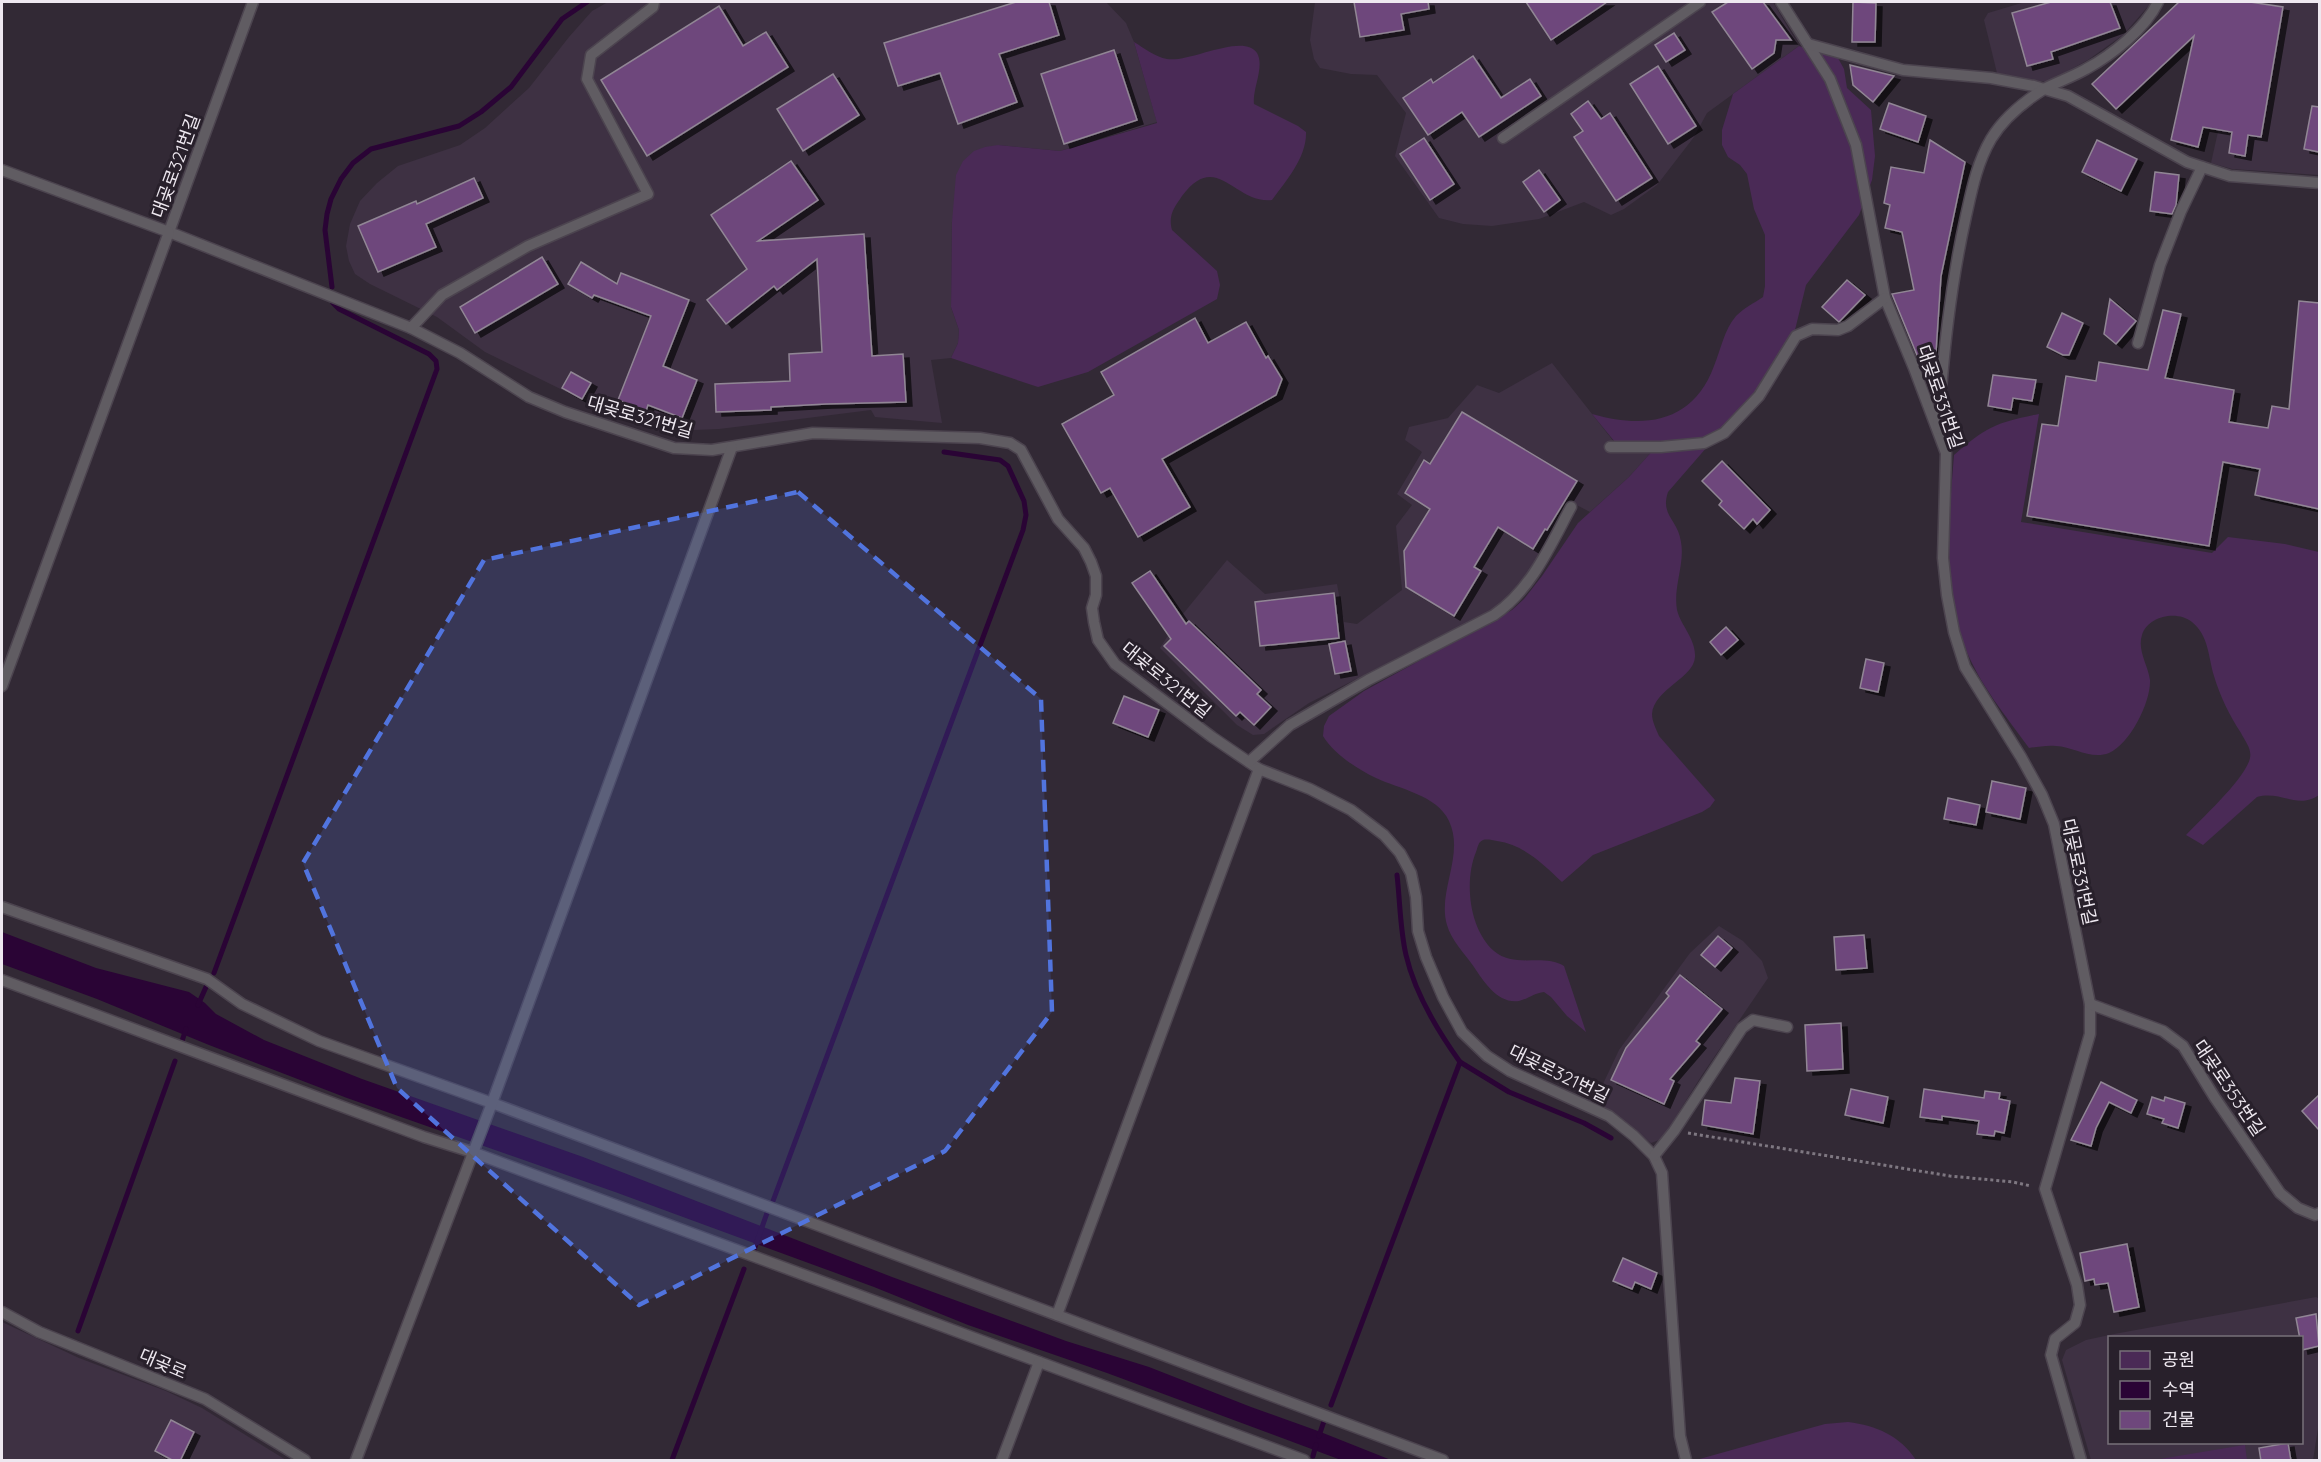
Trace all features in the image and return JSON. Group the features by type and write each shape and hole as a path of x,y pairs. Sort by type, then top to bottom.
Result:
{"lane":[{"name":"대곶로321번길","path":"253,2 169,232 411,328 460,353 529,397 565,412 674,448 692,451 732,447 813,433 980,438 1010,443 1021,450 1059,519 1084,548 1091,562 1096,576 1096,595 1092,608 1098,640 1115,664 1212,737 1259,769 1310,789 1351,810 1384,835 1400,853 1411,873 1416,897 1418,931 1425,957 1462,1032 1487,1056 1510,1071 1609,1116 1654,1156 1662,1173 1680,1436 1686,1461"},
{"path":"411,328 442,296 519,252 648,194 586,79 591,55 653,7 654,2"},
{"path":"1503,138 1700,2"},
{"name":"대곶로331번길","path":"1781,2 1830,79 1856,145 1885,298 1946,453 1943,558 1954,632 1965,667 2021,757 2042,795 2054,824 2090,1004 2090,1034 2045,1189"},
{"path":"1938,432 1944,343 1957,253 1976,171 1992,138 2013,113 2044,89 2088,68 2121,45 2152,13 2158,2"},
{"path":"1808,44 1903,70 1991,78 2044,89 2068,96 2176,156 2202,167 2229,176 2319,183"},
{"path":"2138,344 2160,265 2181,211 2202,167"},
{"path":"2,170 169,232 2,686"},
{"path":"1610,447 1661,447 1704,443 1724,433 1759,396 1796,336 1812,329 1838,330 1848,326 1885,298"},
{"path":"356,1461 492,1102 732,447"},
{"path":"1249,762 1290,725 1368,680 1511,604 1538,567 1571,507"},
{"path":"1057,1315 1259,769"},
{"path":"2,907 207,979 242,1004 276,1023 319,1041 492,1102 1443,1461"},
{"path":"2,980 1304,1461"},
{"name":"대곶로353번길","path":"2090,1004 2163,1031 2183,1046 2280,1193 2298,1208 2315,1215 2319,1213"},
{"path":"1654,1156 1674,1131 1742,1028 1753,1020 1787,1027"},
{"path":"2045,1189 2077,1285 2080,1305 2075,1323 2055,1339 2050,1354 2081,1461"},
{"name":"대곶로","path":"2,1312 39,1332 204,1400 305,1461"},
{"path":"1002,1461 1040,1362"}],"path":[{"path":"1674,1131 1918,1171 2013,1182 2045,1189"}],"highlighted area":[{"path":"798,492 1041,699 1052,1012 945,1151 639,1305 397,1088 303,863 484,560"}],"shaded area":[{"path":"608,2 1106,2 1126,23 1134,42 1157,122 1060,151 998,145 952,222 951,307 959,330 958,343 951,358 931,360 942,423 875,417 871,410 719,429 695,430 667,425 589,403 485,352 437,317 370,284 355,274 346,246 350,224 360,201 377,183 398,166 460,145 485,128 529,88 592,11"},
{"path":"1315,2 1773,2 1799,46 1707,113 1694,137 1657,185 1624,209 1611,215 1584,202 1539,219 1492,226 1463,224 1439,218 1395,156 1406,113 1377,75 1351,74 1320,68 1314,59 1310,40"},
{"path":"2025,2 2152,2 2123,35 2088,60 2048,82 1997,73 1984,20 1988,13"},
{"path":"2247,2 2319,2 2319,175 2232,169 2211,163"},
{"path":"1552,363 1618,447 1656,447 1629,477 1590,512 1569,501 1533,565 1508,599 1489,612 1309,703 1264,734 1253,735 1237,725 1160,648 1178,620 1227,560 1265,594 1337,584 1344,622 1357,624 1402,590 1396,526 1412,505 1397,494 1422,452 1405,440 1409,427 1448,418 1477,385 1499,393"},
{"path":"1719,926 1743,941 1762,961 1768,978 1662,1139 1651,1143 1595,1101 1619,1050 1690,953"},
{"path":"2316,1297 2320,1299 2320,1416 2313,1460 2091,1460 2062,1360 2066,1350 2086,1340"},
{"path":"2,1322 79,1358 166,1391 202,1408 286,1460 2,1460"}],"green space":[{"path":"1134,42 1167,59 1189,57 1229,47 1250,47 1257,53 1260,65 1254,104 1306,132 1303,150 1295,168 1272,200 1259,199 1216,178 1205,177 1194,183 1174,208 1171,225 1172,230 1217,271 1220,285 1217,299 1088,372 1038,387 951,358 958,343 959,330 951,307 952,222 956,175 963,161 974,151 985,147 998,145 1060,151 1157,123"},
{"path":"1799,46 1838,58 1844,69 1847,88 1871,110 1875,156 1872,180 1859,215 1806,285 1795,330 1753,394 1668,492 1666,500 1666,507 1677,528 1682,550 1676,593 1677,610 1691,638 1695,657 1688,671 1659,698 1654,705 1652,717 1659,736 1715,800 1702,812 1593,855 1562,882 1524,851 1516,846 1497,841 1483,840 1480,842 1472,864 1471,904 1474,918 1486,942 1494,951 1511,959 1556,962 1564,966 1586,1032 1544,992 1519,1001 1511,1001 1492,991 1455,941 1447,925 1445,899 1454,847 1449,821 1436,805 1427,799 1376,778 1346,760 1323,736 1324,726 1329,716 1364,691 1512,610 1542,576 1578,523 1629,477 1655,448 1619,447 1592,414 1630,421 1665,417 1694,400 1705,385 1732,321 1742,310 1763,297 1765,286 1765,235 1754,209 1747,174 1740,165 1728,157 1722,145 1722,130 1733,94"},
{"path":"2039,414 2021,522 2212,553 2228,537 2285,544 2319,552 2319,795 2303,801 2274,796 2257,797 2203,845 2186,835 2232,787 2247,766 2250,751 2219,691 2202,634 2192,622 2179,616 2157,619 2145,628 2141,646 2150,680 2147,699 2138,721 2117,748 2109,753 2096,755 2056,746 2029,748 2011,724 1971,661 1958,624 1950,576 1949,552 1954,455 1993,427"},
{"path":"1848,1422 1878,1429 1895,1438 1916,1460 1696,1460 1825,1424"},
{"path":"2244,1445 2247,1460 2154,1460"}],"water":[{"path":"2,932 96,968 189,992 216,1014 264,1040 362,1079 583,1157 892,1277 1066,1341 1149,1367 1391,1460 1341,1460 1107,1373 968,1325 874,1287 615,1192 347,1098 2,964"}],"building":[{"path":"1016,2 1049,2 1059,35 999,54 1017,102 958,124 940,73 898,86 884,43"},
{"path":"1354,2 1428,2 1429,9 1401,14 1404,30 1360,37"},
{"path":"1526,2 1607,2 1551,40"},
{"path":"1728,2 1763,2 1791,40 1776,40 1774,53 1752,69 1712,12"},
{"path":"1853,2 1876,3 1875,42 1852,42"},
{"path":"2051,2 2110,2 2120,28 2051,52 2053,59 2027,66 2012,13"},
{"path":"2179,2 2250,2 2283,7 2261,137 2248,135 2245,156 2229,153 2232,132 2203,127 2198,147 2171,140 2194,36 2116,109 2092,84"},
{"path":"719,6 743,46 766,32 788,67 647,156 601,80"},
{"path":"1674,33 1685,50 1666,62 1655,45"},
{"path":"1114,50 1137,120 1064,144 1041,74"},
{"path":"1473,56 1501,98 1530,79 1541,96 1479,137 1462,112 1428,135 1403,98 1431,79 1433,83"},
{"path":"1850,65 1894,76 1873,102 1853,85"},
{"path":"1658,66 1696,126 1668,144 1630,84"},
{"path":"833,74 859,115 803,151 777,109"},
{"path":"1588,101 1601,119 1610,113 1652,178 1616,201 1574,137 1583,131 1571,114"},
{"path":"1889,103 1926,116 1918,142 1880,129"},
{"path":"2312,106 2319,107 2319,152 2304,149"},
{"path":"1424,138 1454,184 1430,200 1400,154"},
{"path":"1930,140 1965,162 1941,276 1936,352 1919,360 1892,294 1914,290 1902,232 1885,228 1890,205 1884,203 1891,167 1924,173"},
{"path":"2097,140 2137,159 2121,191 2082,172"},
{"path":"791,161 818,200 758,241 864,234 872,356 903,354 906,402 826,404 771,407 771,410 716,412 715,384 790,381 789,354 822,352 817,259 777,290 774,286 726,324 707,300 747,269 711,215"},
{"path":"1539,170 1560,200 1544,212 1523,182"},
{"path":"2155,172 2179,175 2176,205 2172,214 2150,211"},
{"path":"474,178 483,198 426,224 436,247 378,272 358,226 416,201 417,204"},
{"path":"542,257 558,284 475,333 460,307"},
{"path":"581,262 617,284 621,273 689,300 663,366 697,380 682,418 648,405 646,411 618,400 651,316 594,295 592,298 568,284"},
{"path":"1847,280 1865,295 1839,322 1822,307"},
{"path":"2110,299 2136,321 2116,344 2104,334"},
{"path":"2299,301 2319,303 2319,509 2255,495 2260,469 2223,462 2209,546 2027,516 2042,424 2058,426 2066,376 2096,381 2099,362 2148,370 2163,310 2181,314 2165,378 2234,390 2229,422 2268,428 2272,406 2289,409"},
{"path":"2062,313 2083,323 2069,355 2063,355 2047,347"},
{"path":"1195,318 1208,343 1246,322 1266,358 1268,356 1282,379 1276,395 1162,459 1190,507 1138,537 1110,488 1101,493 1062,424 1114,395 1101,372"},
{"path":"571,372 591,383 582,399 562,388"},
{"path":"1993,375 2036,380 2032,401 2013,398 2011,410 1988,406"},
{"path":"1462,412 1577,481 1533,549 1498,527 1474,567 1481,571 1454,616 1406,587 1404,551 1430,509 1405,493 1424,460 1430,464"},
{"path":"1722,461 1770,510 1757,524 1753,519 1744,529 1719,505 1722,501 1702,481"},
{"path":"1150,571 1186,624 1189,621 1261,690 1257,694 1271,707 1254,725 1240,712 1236,716 1164,646 1171,639 1132,583"},
{"path":"1334,593 1339,638 1260,646 1255,602"},
{"path":"1726,627 1738,640 1721,655 1710,642"},
{"path":"1345,641 1351,671 1335,674 1329,644"},
{"path":"1866,659 1884,663 1878,692 1860,688"},
{"path":"1124,696 1159,710 1148,737 1113,723"},
{"path":"1992,781 2026,788 2020,819 1986,812"},
{"path":"1948,798 1980,805 1976,825 1944,819"},
{"path":"1864,935 1867,968 1836,970 1834,937"},
{"path":"1718,936 1732,948 1715,967 1701,955"},
{"path":"1680,975 1722,1009 1696,1041 1700,1044 1670,1079 1674,1081 1664,1104 1611,1080 1626,1048 1669,996 1666,993"},
{"path":"1841,1023 1843,1069 1807,1071 1805,1025"},
{"path":"1735,1078 1760,1081 1753,1134 1702,1125 1705,1100 1731,1103"},
{"path":"2101,1082 2137,1100 2131,1113 2109,1102 2096,1128 2091,1146 2071,1140"},
{"path":"1851,1089 1888,1097 1883,1123 1845,1115"},
{"path":"1924,1089 1984,1098 1985,1091 2000,1093 1999,1099 2010,1101 2004,1133 1995,1131 1994,1136 1977,1134 1979,1121 1942,1116 1942,1120 1920,1117"},
{"path":"2319,1095 2319,1130 2302,1111"},
{"path":"2152,1097 2164,1101 2165,1097 2185,1103 2178,1128 2162,1123 2164,1119 2147,1114"},
{"path":"2127,1244 2139,1307 2114,1312 2108,1283 2095,1285 2094,1279 2085,1281 2080,1253"},
{"path":"1623,1258 1657,1273 1651,1289 1635,1282 1632,1289 1613,1281"},
{"path":"2316,1314 2319,1346 2303,1350 2303,1336 2299,1336 2296,1318"},
{"path":"171,1420 194,1432 180,1461 174,1461 155,1451"},
{"path":"2288,1444 2291,1461 2261,1461 2259,1448"}],"waterway":[{"path":"332,287 325,230 327,214 331,199 341,179 353,163 371,149 459,126 481,112 511,87 562,19 587,2"},
{"path":"214,973 437,369 436,361 429,354 339,309 333,303"},
{"path":"773,1201 1023,530 1026,515 1024,501 1008,466 1000,460 944,452"},
{"path":"1331,1405 1460,1062 1443,1037 1415,984 1402,935 1397,875"},
{"path":"198,1005 206,987"},
{"path":"182,1041 186,1029"},
{"path":"78,1331 175,1061"},
{"path":"1460,1062 1509,1092 1584,1123 1611,1138"},
{"path":"754,1250 767,1213"},
{"path":"672,1460 744,1269"},
{"path":"1319,1436 1324,1421"},
{"path":"1313,1456 1316,1445"}]}
